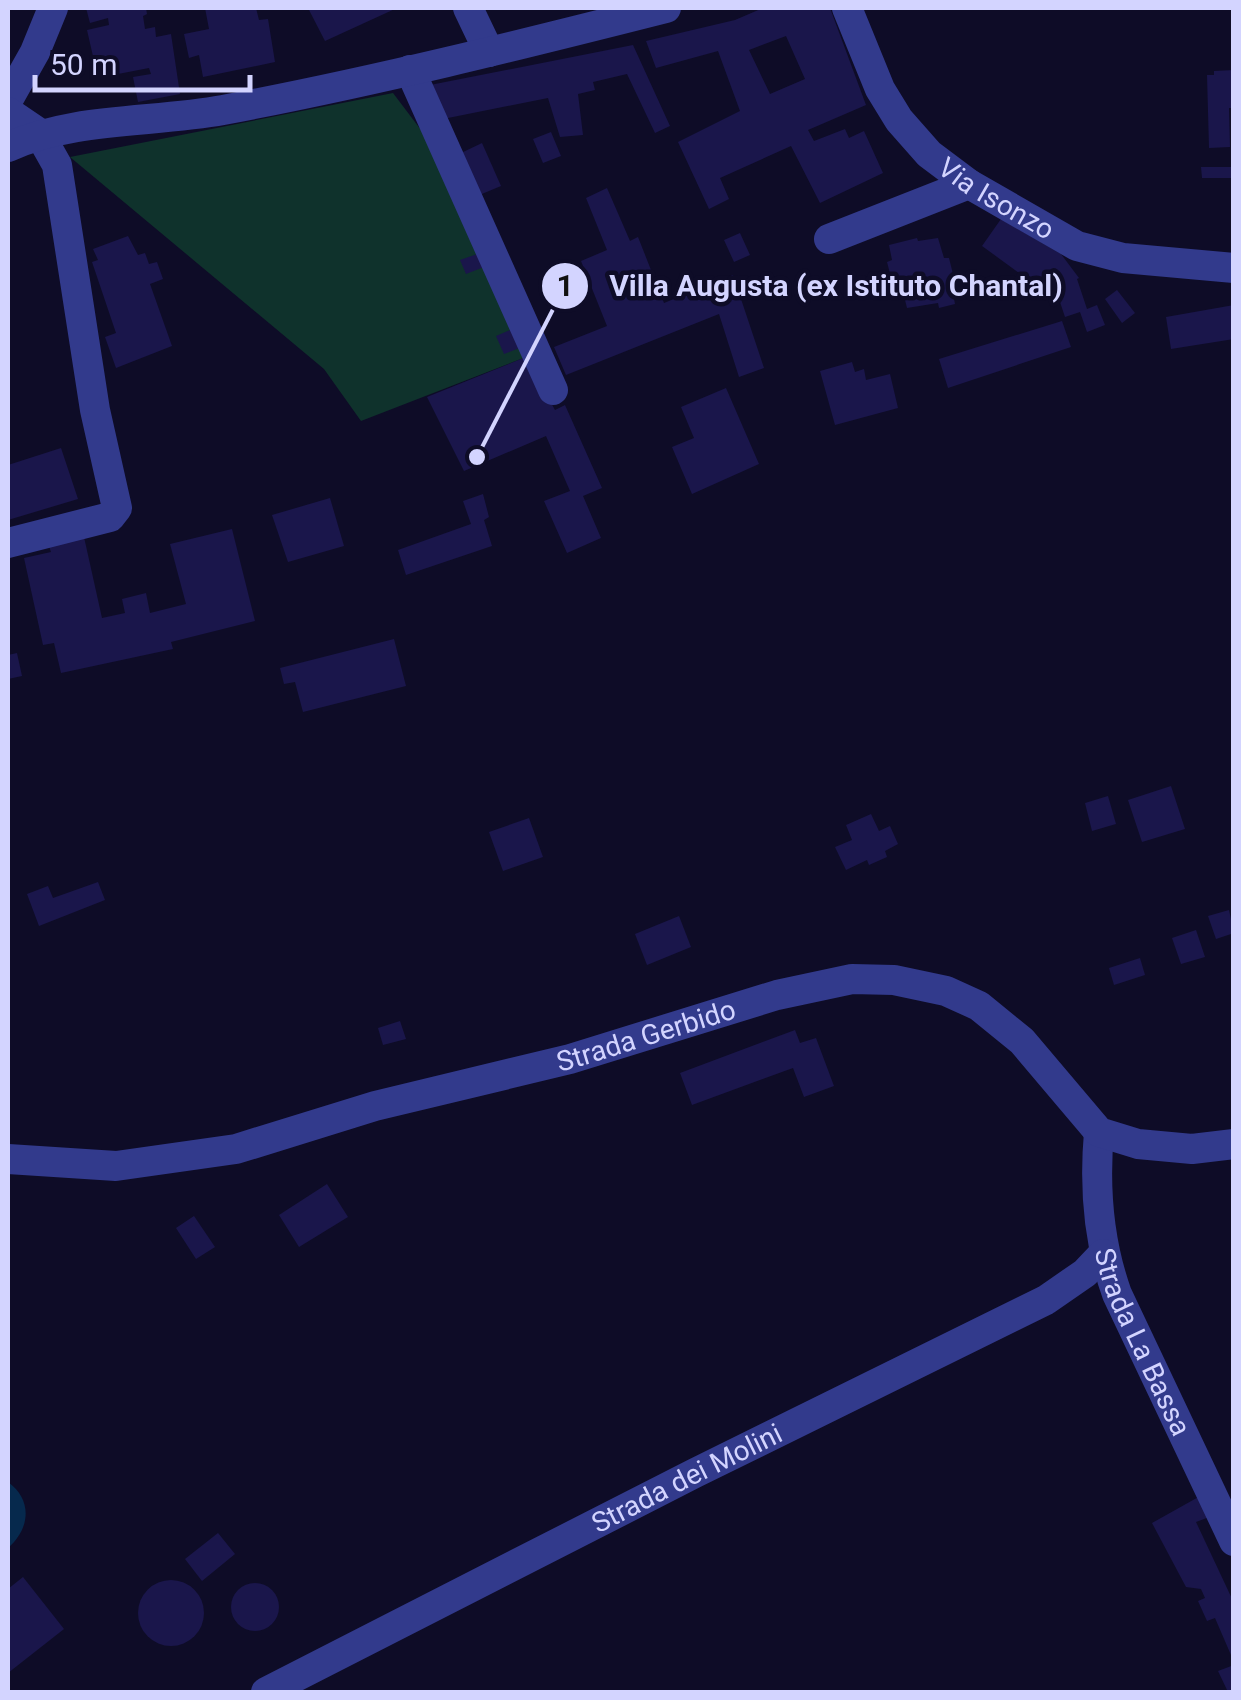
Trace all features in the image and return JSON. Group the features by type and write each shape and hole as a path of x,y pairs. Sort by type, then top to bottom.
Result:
{"street":[{"path":"8,100 35,52 53,8"},
{"path":"468,8 489,52"},
{"path":"8,147 39,133 220,110 410,70 666,8"},
{"name":"Via Isonzo","path":"847,8 880,89 898,120 928,154 969,184 1077,246 1123,258 1234,268"},
{"path":"410,70 553,390"},
{"path":"8,112 39,133 57,165 95,410 117,508 110,517 8,542"},
{"path":"829,238 969,184"},
{"name":"Strada Gerbido","path":"8,1159 116,1166 236,1149 375,1106 570,1059 777,995 852,979 894,980 946,992 979,1006 1022,1040 1099,1132"},
{"path":"1099,1132 1138,1144 1192,1149 1234,1144"},
{"name":"Strada La Bassa","path":"1099,1132 1096,1174 1102,1254 1140,1344 1234,1541"},
{"name":"Strada dei Molini","path":"266,1692 695,1472 1046,1300 1085,1273 1102,1254"}],"green space":[{"path":"393,93 440,155 526,357 361,421 324,369 70,157"}],"water":[{"path":"8,1482 22,1497 26,1515 21,1532 8,1548"}],"building":[{"path":"86,8 146,8 145,29 155,27 156,37 171,34 180,94 138,102 133,77 151,74 149,68 118,74 115,60 95,65 87,30 109,25 108,18 90,23"},
{"path":"205,8 256,8 259,20 268,19 275,62 203,77 199,55 189,58 184,34 209,29"},
{"path":"308,8 397,8 325,41"},
{"path":"763,8 830,8 866,105 808,130 814,141 845,129 849,138 864,131 883,173 820,203 791,146 720,178 729,199 709,209 678,142 740,111 718,51 656,68 646,41 735,20","holes":["786,36 805,79 770,94 749,50"]},
{"path":"633,45 670,126 655,133 627,74 593,82 595,90 578,94 583,135 560,137 548,98 443,119 430,85"},
{"path":"1234,70 1234,108 1229,108 1230,147 1209,148 1207,75"},
{"path":"551,132 561,156 543,163 533,139"},
{"path":"482,143 501,186 477,196 459,154"},
{"path":"1201,167 1232,167 1233,178 1202,178"},
{"path":"607,188 630,241 638,237 664,303 733,275 764,368 739,377 719,314 566,375 554,347 607,326 581,261 607,250 586,198"},
{"path":"1001,219 1061,254 1079,278 1087,309 1097,305 1105,325 1087,332 1080,312 1065,317 1055,287 1044,291 982,246"},
{"path":"740,233 750,255 734,262 724,240"},
{"path":"128,236 138,255 145,253 149,264 157,262 163,279 150,284 172,346 116,368 105,337 116,333 92,262 98,260 93,249"},
{"path":"938,238 944,258 949,258 955,304 907,308 903,292 895,293 887,262 892,260 889,245"},
{"path":"483,252 489,265 466,274 460,260"},
{"path":"1117,290 1135,313 1122,323 1105,299"},
{"path":"1234,305 1234,339 1171,349 1166,317"},
{"path":"1062,321 1071,347 948,388 939,359"},
{"path":"515,328 522,347 504,354 496,336"},
{"path":"526,357 555,410 565,405 602,488 583,496 601,538 567,553 544,501 570,491 546,436 464,471 427,397"},
{"path":"852,362 855,372 864,369 866,380 890,374 898,408 835,425 820,371"},
{"path":"726,388 759,464 692,494 672,447 694,438 681,407"},
{"path":"61,448 78,499 8,520 8,465"},
{"path":"483,494 489,517 484,520 492,546 406,575 398,550 471,524 463,501"},
{"path":"330,498 344,546 288,562 272,515"},
{"path":"232,529 255,621 171,642 173,649 61,673 54,643 43,645 24,558 51,552 49,546 84,537 102,618 125,613 122,599 146,593 150,613 186,604 170,544"},
{"path":"394,639 406,686 303,712 295,682 284,684 280,668"},
{"path":"17,653 22,676 8,679 8,655"},
{"path":"1171,786 1185,829 1142,842 1128,800"},
{"path":"1108,796 1116,824 1092,831 1085,803"},
{"path":"871,814 879,831 890,826 898,844 885,851 887,857 869,865 867,860 846,870 835,847 852,840 846,825"},
{"path":"529,818 543,857 503,871 489,832"},
{"path":"98,882 105,900 39,926 27,894 48,886 53,898"},
{"path":"1229,910 1234,933 1216,939 1208,916"},
{"path":"679,916 691,947 647,965 635,934"},
{"path":"1196,930 1205,957 1181,964 1172,938"},
{"path":"1140,958 1145,975 1114,985 1109,968"},
{"path":"400,1021 406,1039 383,1045 378,1028"},
{"path":"795,1030 800,1043 816,1038 834,1086 804,1097 793,1068 692,1105 680,1073"},
{"path":"327,1184 348,1217 299,1247 279,1215"},
{"path":"194,1216 215,1247 196,1259 176,1228"},
{"path":"1202,1495 1212,1516 1196,1522 1234,1603 1234,1662 1215,1618 1207,1621 1198,1601 1205,1598 1201,1589 1186,1587 1152,1523"},
{"path":"218,1533 235,1554 202,1581 185,1559"},
{"path":"23,1577 64,1629 8,1673 8,1589"},
{"path":"171,1580 184,1582 194,1590 202,1600 202,1626 194,1636 184,1644 171,1646 158,1644 148,1636 140,1626 138,1613 140,1600 148,1590 158,1582"},
{"path":"255,1583 272,1590 279,1607 272,1624 255,1631 238,1624 231,1607 238,1590"},
{"path":"1234,1665 1234,1692 1228,1692 1218,1671"}],"place":[{"name":"Villa Augusta (ex Istituto Chantal)","path":"477,457"}]}
